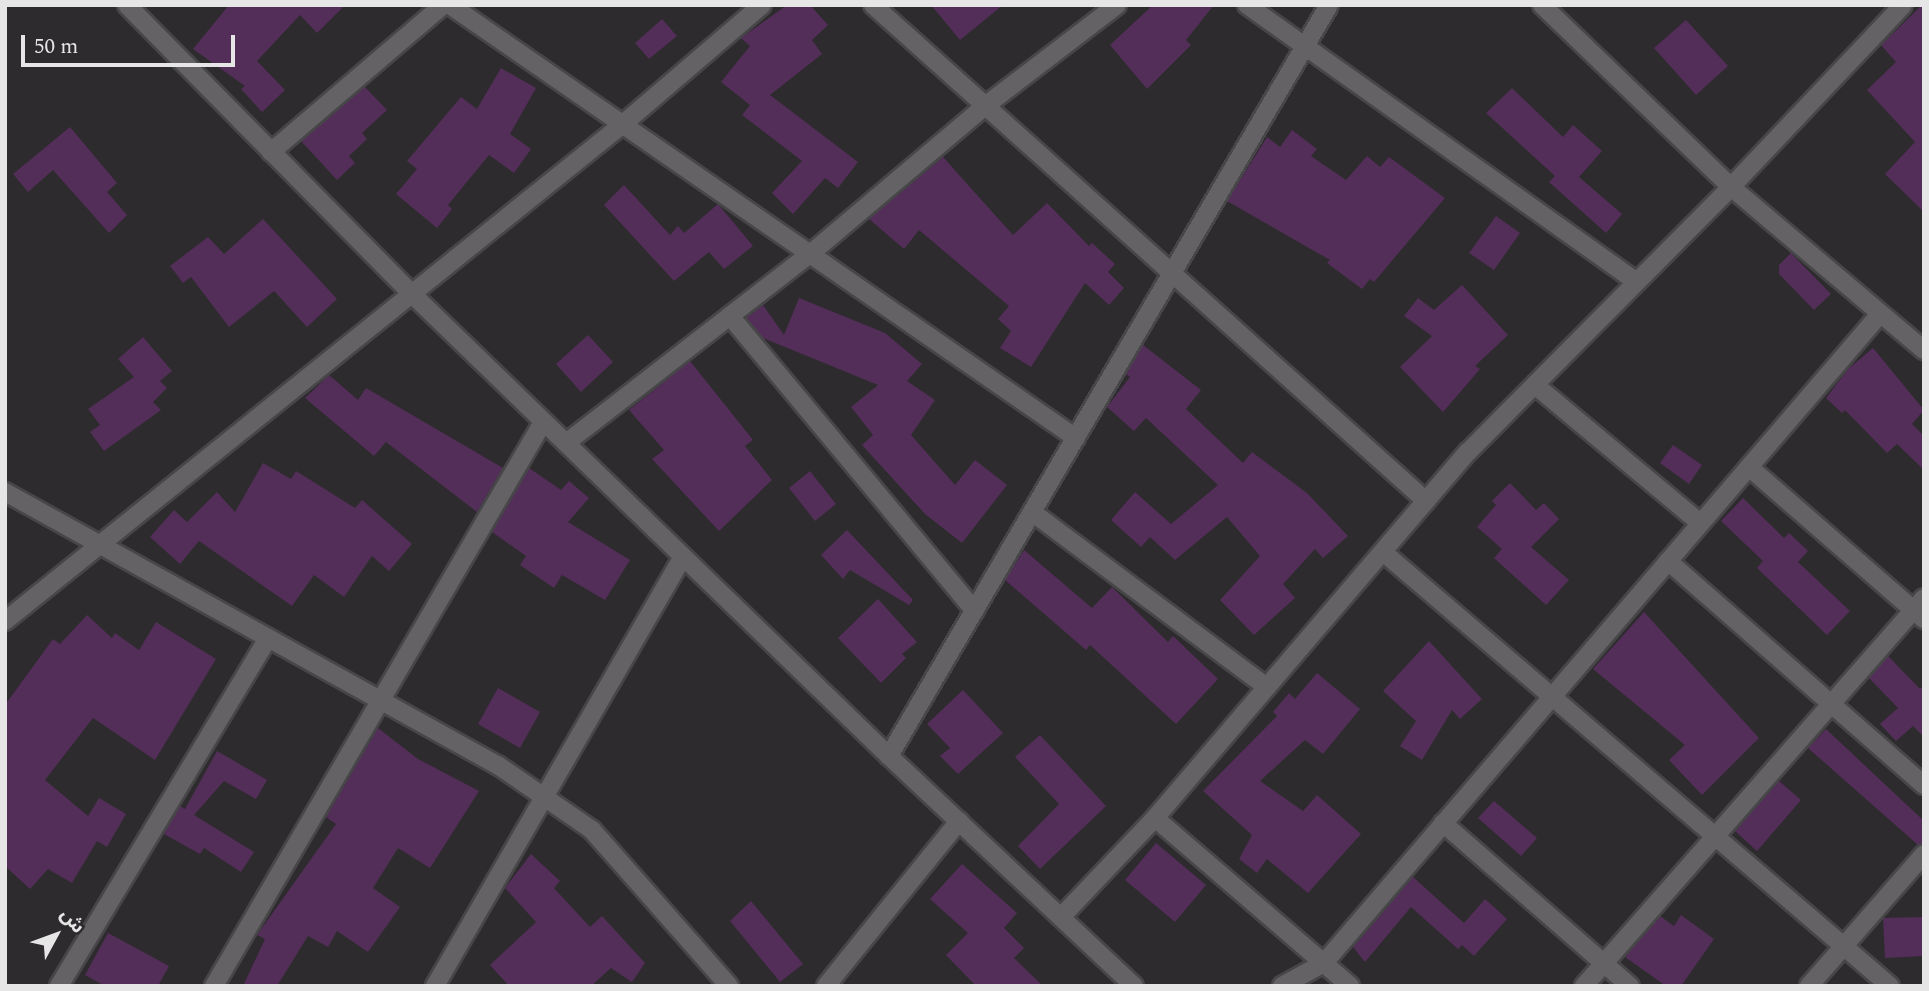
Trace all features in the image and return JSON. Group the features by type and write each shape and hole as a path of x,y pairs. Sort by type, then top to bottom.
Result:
{"street":[{"path":"127,5 410,292 543,422 889,757 1134,986"},
{"path":"271,152 443,5"},
{"path":"450,5 1076,438"},
{"path":"5,621 410,292 623,124 762,5"},
{"path":"873,5 1426,501"},
{"path":"566,443 810,254 985,106 1117,5"},
{"path":"1247,5 1637,282"},
{"path":"889,757 1329,5"},
{"path":"1542,5 1731,187 1924,350"},
{"path":"1062,916 1155,818 1426,501 1535,385 1731,187 1903,5"},
{"path":"1282,986 1324,963 1881,314"},
{"path":"730,316 975,611"},
{"path":"1535,385 1700,523"},
{"path":"214,986 543,422"},
{"path":"1584,986 1832,704 1920,609 1749,467"},
{"path":"5,492 499,766 592,830 729,986"},
{"path":"1032,512 1267,687"},
{"path":"1383,552 1890,986"},
{"path":"435,986 683,556"},
{"path":"1668,561 1924,785"},
{"path":"59,986 268,638"},
{"path":"1155,818 1350,986"},
{"path":"827,986 959,821"},
{"path":"1443,823 1630,986"},
{"path":"1809,986 1924,854"}],"building":[{"path":"229,5 345,5 317,33 300,15 257,61 285,90 262,112 241,89 245,86 193,49"},
{"path":"787,5 810,5 828,25 812,40 822,54 770,95 858,162 838,188 825,178 793,214 772,193 802,161 742,115 750,105 721,82 750,46 741,38"},
{"path":"931,5 1003,5 960,40"},
{"path":"1153,5 1214,5 1186,40 1191,45 1147,89 1110,45"},
{"path":"1922,5 1924,212 1885,174 1915,142 1867,90 1896,62 1881,45"},
{"path":"662,19 677,36 649,59 635,43"},
{"path":"1686,20 1728,66 1696,95 1654,48"},
{"path":"501,68 536,88 510,134 531,149 514,173 489,155 448,205 452,209 437,228 396,194 417,169 407,161 461,97 477,109"},
{"path":"365,87 387,110 362,133 367,139 349,156 355,163 337,180 301,141"},
{"path":"1512,88 1563,137 1573,125 1602,151 1579,177 1622,214 1606,233 1549,182 1555,176 1486,113"},
{"path":"70,127 117,183 107,192 127,215 109,233 53,170 28,192 13,174"},
{"path":"1292,130 1317,149 1311,156 1346,180 1367,156 1380,167 1389,157 1445,198 1374,282 1370,279 1362,289 1327,263 1330,260 1227,201 1267,137 1280,147"},
{"path":"943,157 1013,235 1047,203 1089,246 1092,243 1115,264 1108,272 1124,288 1109,305 1085,283 1031,367 1000,348 1011,331 998,319 1009,306 919,230 904,249 869,219"},
{"path":"624,185 670,235 678,226 684,233 718,204 753,246 724,269 709,252 674,281 604,205"},
{"path":"1496,216 1520,233 1494,270 1469,253"},
{"path":"263,219 337,299 307,327 274,291 229,327 191,277 183,283 170,266 208,237 224,254"},
{"path":"1791,253 1831,294 1814,310 1779,274 1779,265"},
{"path":"1462,285 1508,335 1475,366 1480,369 1443,412 1400,367 1432,336 1404,316 1418,298 1434,310"},
{"path":"799,298 885,333 922,364 907,381 935,400 911,435 955,485 975,460 1007,485 962,543 925,514 862,445 873,435 851,407 878,385 763,338 746,318 763,305 784,335"},
{"path":"588,335 613,362 581,392 556,364"},
{"path":"143,337 172,371 160,381 167,388 153,402 161,410 104,451 90,432 100,425 88,409 134,377 118,359"},
{"path":"1143,345 1201,390 1186,409 1243,463 1252,452 1307,493 1348,536 1323,558 1315,549 1283,584 1295,598 1254,635 1220,600 1260,556 1227,517 1175,560 1150,537 1141,547 1111,520 1135,492 1171,524 1218,485 1146,418 1134,431 1107,407 1130,377 1126,374"},
{"path":"1873,348 1924,410 1912,424 1924,436 1924,470 1897,444 1887,453 1845,410 1842,413 1826,398 1848,369"},
{"path":"690,361 753,440 745,446 772,480 719,531 652,459 664,450 629,410"},
{"path":"329,375 358,400 366,388 503,468 477,512 386,442 374,456 305,398"},
{"path":"1673,445 1702,465 1689,484 1660,463"},
{"path":"263,463 291,479 296,471 355,508 362,500 412,544 389,571 372,556 344,597 314,575 292,606 199,541 180,564 150,537 174,510 187,522 217,492 235,512"},
{"path":"529,468 561,490 569,481 589,498 568,522 630,560 605,600 562,575 554,588 520,565 526,556 492,532"},
{"path":"810,471 836,504 815,521 789,488"},
{"path":"1510,483 1536,510 1544,503 1559,519 1531,547 1569,580 1546,605 1494,558 1502,549 1477,527 1496,505 1492,501"},
{"path":"1743,498 1784,538 1789,533 1808,551 1798,562 1850,611 1827,635 1757,568 1763,561 1721,521"},
{"path":"847,530 913,600 909,605 850,570 843,579 821,555"},
{"path":"1024,550 1092,608 1112,587 1168,642 1173,636 1218,679 1176,724 1090,645 1086,650 1005,580"},
{"path":"878,599 917,642 902,654 906,658 881,683 838,638"},
{"path":"1644,612 1759,738 1702,795 1669,760 1685,745 1593,669"},
{"path":"87,615 112,638 115,633 139,650 156,622 216,659 155,760 93,718 45,780 88,816 99,798 126,814 107,847 97,841 72,883 48,869 30,889 5,866 5,705 53,639 60,644"},
{"path":"1429,641 1482,699 1460,719 1452,710 1422,760 1400,746 1416,721 1383,691"},
{"path":"1888,656 1920,689 1924,685 1924,737 1913,726 1896,741 1880,724 1898,708 1869,678"},
{"path":"1317,673 1360,709 1323,754 1305,740 1260,781 1303,811 1317,795 1361,834 1308,893 1267,859 1257,873 1239,859 1252,835 1203,791 1277,716 1273,712 1289,693 1295,699"},
{"path":"498,688 540,712 520,748 478,724"},
{"path":"963,690 1003,733 958,774 940,756 950,748 927,724"},
{"path":"378,728 418,759 479,791 430,868 398,848 373,888 400,907 368,952 337,931 328,947 308,936 277,986 243,986 265,939 257,935 336,824 326,817"},
{"path":"1826,729 1924,821 1924,843 1918,845 1808,748"},
{"path":"1040,735 1106,806 1040,869 1018,846 1059,804 1015,757"},
{"path":"217,751 267,780 256,799 224,781 194,815 254,852 241,872 204,848 200,854 164,834 180,806 185,809"},
{"path":"1779,781 1801,800 1757,851 1735,831"},
{"path":"1494,801 1537,838 1521,856 1478,818"},
{"path":"1156,843 1206,885 1175,922 1125,880"},
{"path":"531,854 560,881 554,888 590,927 602,916 645,963 632,982 611,968 591,986 509,986 490,965 536,922 505,888"},
{"path":"962,864 1017,913 1004,928 1024,948 1014,958 1043,986 976,986 946,955 968,933 930,899"},
{"path":"1413,877 1464,923 1485,899 1507,919 1474,956 1462,945 1458,949 1411,907 1365,962 1353,947"},
{"path":"751,901 803,964 780,982 730,921"},
{"path":"1681,915 1714,939 1681,986 1666,986 1625,957 1660,916 1674,926"},
{"path":"1924,917 1924,956 1885,958 1883,918"},
{"path":"108,933 169,966 158,986 105,986 85,975"}]}
